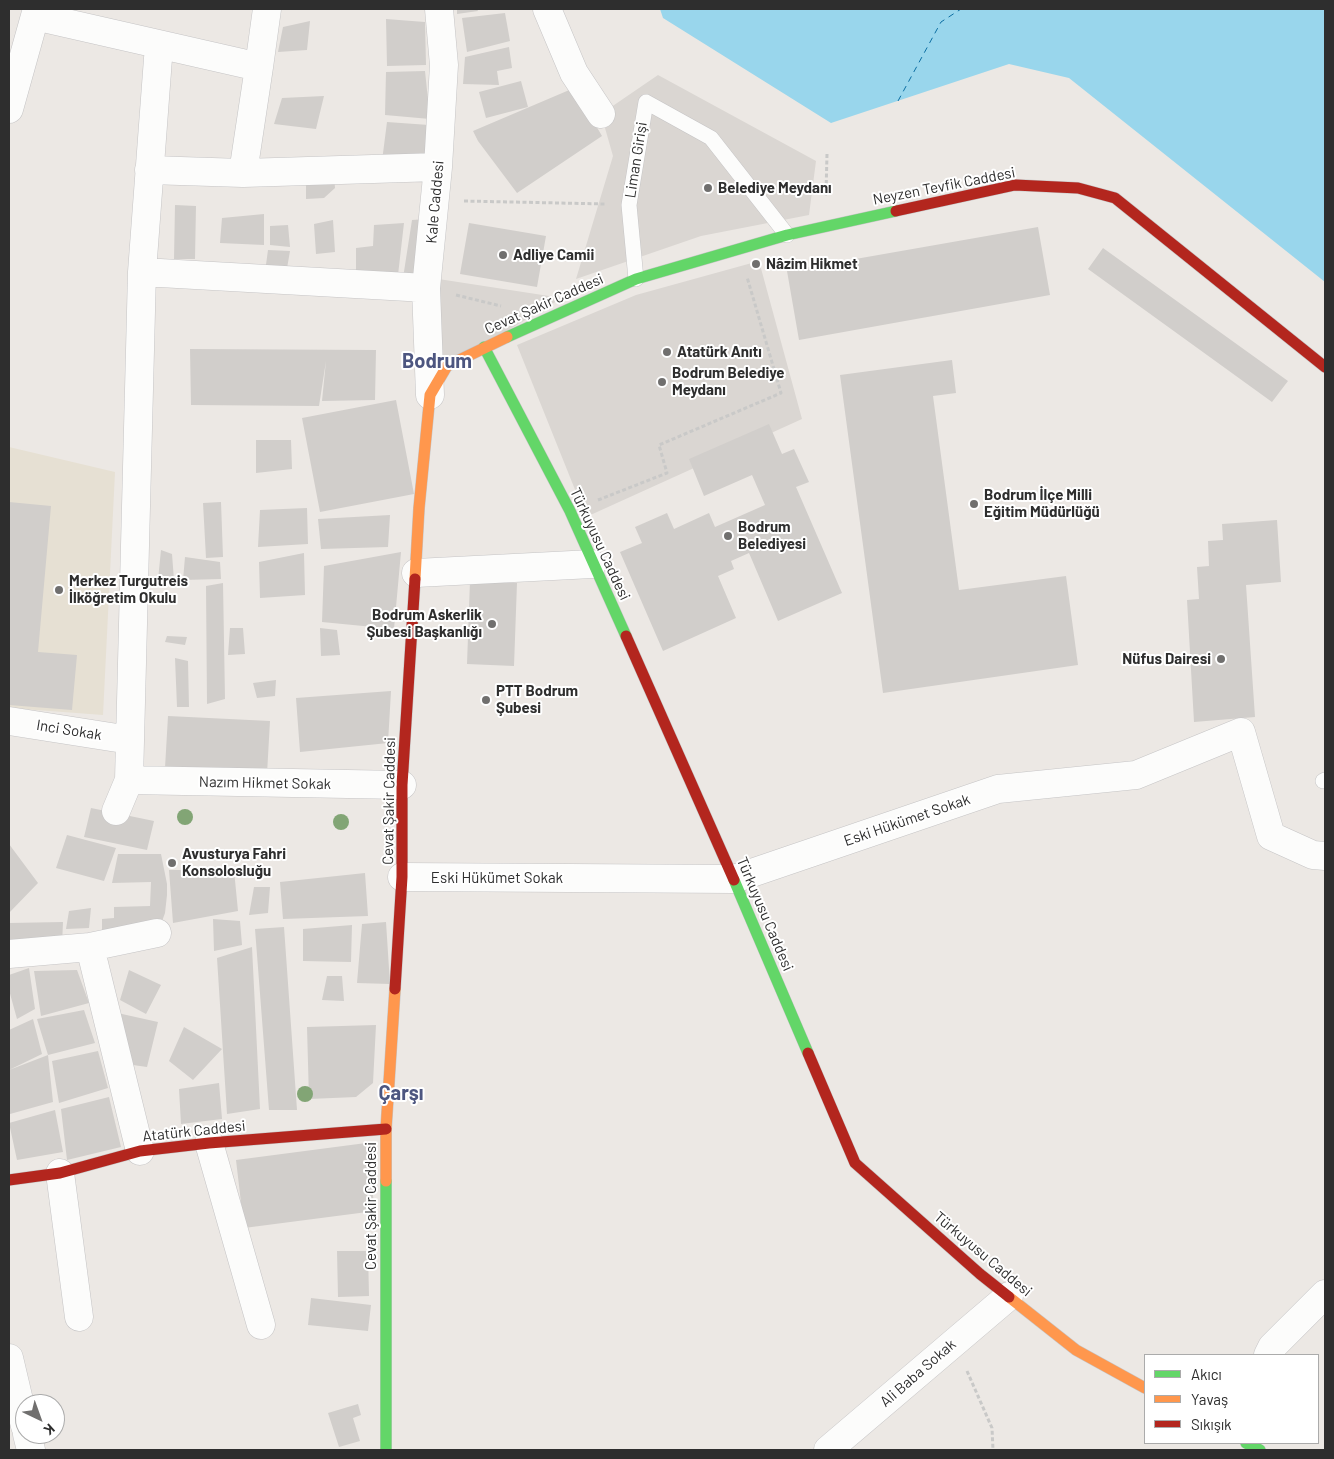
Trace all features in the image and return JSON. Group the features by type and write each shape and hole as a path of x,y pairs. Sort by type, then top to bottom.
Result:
{"main road":[{"name":"Neyzen Tevfik Caddesi","path":"636,279 787,234 1015,185 1078,188 1115,198 1325,366"},
{"name":"Cevat Şakir Caddesi","path":"386,1450 386,1129 402,878 402,785 419,508 430,395 447,366 484,347 636,279"},
{"name":"Türkuyusu Caddesi","path":"484,347 570,511 734,879 855,1163 980,1274 1076,1350 1144,1387"},
{"name":"Atatürk Caddesi","path":"9,1180 60,1173 140,1151 209,1143 386,1129"},
{"path":"1248,1444 1260,1450"}],"street":[{"path":"243,173 267,9"},
{"name":"Kale Caddesi","path":"430,395 426,288 438,167 444,66 439,9"},
{"path":"547,9 574,73 601,114"},
{"path":"9,109 36,12 159,45 259,67"},
{"path":"116,810 129,780 142,272 159,45"},
{"path":"150,170 243,173 438,167"},
{"path":"142,272 426,288"},
{"path":"416,573 592,564"},
{"name":"Inci Sokak","path":"9,721 130,740"},
{"name":"Eski Hükümet Sokak","path":"402,878 734,879 998,789 1136,775 1241,732 1271,836 1313,855 1325,856"},
{"name":"Nazım Hikmet Sokak","path":"129,780 402,785"},
{"path":"9,954 90,947 157,933"},
{"path":"90,947 140,1151"},
{"path":"209,1143 260,1325"},
{"path":"60,1173 79,1317"},
{"path":"1268,1354 1272,1347 1325,1294"},
{"name":"Ali Baba Sokak","path":"828,1450 1009,1296"},
{"path":"9,1358 17,1394"}],"lane":[{"name":"Liman Girişi","path":"636,279 629,205 646,102 711,138 787,234"}],"path":[{"path":"435,200 629,205"},
{"path":"570,511 667,472 659,445 780,393 739,248"},
{"path":"426,288 550,318"},
{"path":"954,1342 992,1428 994,1450"}],"shaded area":[{"name":"Belediye Meydanı","path":"658,75 816,161 809,215 701,236 576,279 613,156 601,114"},
{"name":"Bodrum Belediye Meydanı","path":"759,261 802,419 586,517 517,345 636,295"},
{"path":"432,278 562,298 435,374"},
{"name":"Merkez Turgutreis İlköğretim Okulu","path":"9,447 115,472 103,715 9,708"}],"water":[{"path":"660,9 1325,9 1325,282 1069,78 1009,64 831,123 663,18"}],"building":[{"path":"457,9 477,9 478,11 457,14"},
{"path":"505,13 510,41 467,52 462,18"},
{"path":"386,19 425,22 426,65 387,66"},
{"path":"310,21 307,50 278,52 283,27"},
{"path":"509,47 512,68 497,71 499,85 463,84 465,57"},
{"path":"425,71 430,119 385,115 386,72"},
{"path":"521,81 528,107 486,118 479,92"},
{"path":"574,88 602,136 517,193 478,141 473,131"},
{"path":"324,96 316,129 274,124 282,98"},
{"path":"387,122 429,125 432,161 382,161"},
{"path":"334,175 335,188 324,198 306,199 306,176"},
{"path":"175,205 196,206 195,259 174,259"},
{"path":"264,214 264,245 220,243 222,218"},
{"path":"426,219 420,275 403,278 412,220"},
{"path":"333,220 335,252 316,254 314,224"},
{"path":"404,223 398,275 356,275 356,248 373,246 374,225"},
{"name":"Adliye Camii","path":"469,223 546,236 537,287 460,274"},
{"path":"288,225 290,247 270,245 270,226"},
{"path":"1038,227 1050,295 799,340 787,271"},
{"path":"1103,248 1288,381 1272,402 1088,269"},
{"path":"268,250 290,251 286,274 265,272"},
{"path":"190,349 376,350 375,400 322,401 326,361 319,406 191,405"},
{"path":"952,360 956,393 933,396 959,590 1066,576 1078,665 883,693 840,375"},
{"path":"396,400 414,494 320,512 302,418"},
{"name":"Bodrum Belediyesi","path":"769,424 782,454 794,449 809,482 796,487 842,593 778,621 749,553 731,561 734,569 718,576 736,618 663,651 620,552 642,543 635,527 667,513 674,529 709,513 715,527 765,505 752,475 704,496 689,459"},
{"path":"256,440 291,440 292,469 256,473"},
{"path":"9,502 51,506 38,652 77,655 72,710 9,705"},
{"path":"221,502 223,557 206,558 203,503"},
{"path":"307,508 308,544 258,547 260,510"},
{"path":"390,515 388,547 321,549 318,519"},
{"name":"Nüfus Dairesi","path":"1277,520 1281,582 1246,585 1255,717 1194,722 1187,600 1199,599 1197,567 1209,566 1208,541 1223,540 1222,524"},
{"path":"161,550 172,554 174,580 158,580"},
{"path":"401,552 394,629 322,622 324,566"},
{"path":"304,553 305,595 260,598 259,562"},
{"path":"185,557 220,562 221,579 183,580"},
{"name":"Bodrum Askerlik Şubesi Başkanlığı","path":"470,581 517,583 514,666 467,664"},
{"path":"223,583 225,699 207,704 206,586"},
{"path":"230,628 243,628 245,654 228,655"},
{"path":"320,628 337,630 340,655 321,656"},
{"path":"167,636 187,637 185,645 165,642"},
{"path":"175,658 188,661 189,707 177,707"},
{"path":"276,680 275,696 257,698 253,683"},
{"path":"391,691 388,743 300,752 296,698"},
{"path":"168,716 270,721 267,774 165,768"},
{"path":"91,808 154,821 147,850 84,837"},
{"path":"67,835 116,848 104,881 56,868"},
{"path":"9,844 38,883 9,913"},
{"path":"118,854 161,854 167,884 165,913 161,924 102,938 102,919 114,918 114,907 150,906 151,882 112,883"},
{"path":"169,870 234,870 238,911 173,923"},
{"path":"365,873 368,916 283,919 280,882"},
{"path":"254,887 270,887 268,913 249,915"},
{"path":"91,908 89,928 66,929 69,911"},
{"path":"213,919 240,921 242,945 214,951"},
{"path":"63,922 62,945 9,948 9,923"},
{"path":"386,922 390,984 357,983 362,924"},
{"path":"352,925 351,962 303,961 303,929"},
{"path":"284,927 297,1110 269,1110 255,929"},
{"path":"252,947 260,1109 227,1114 217,958"},
{"path":"29,968 35,1009 17,1019 9,990 9,975"},
{"path":"77,970 89,1003 41,1016 34,971"},
{"path":"129,970 161,985 146,1014 120,1000"},
{"path":"327,976 342,976 344,1001 322,1000"},
{"path":"84,1010 95,1043 48,1055 37,1019"},
{"path":"113,1012 158,1022 147,1067 126,1064"},
{"path":"33,1019 42,1054 9,1070 9,1030"},
{"path":"376,1025 373,1083 356,1097 309,1099 307,1027"},
{"path":"184,1027 222,1049 193,1080 169,1061"},
{"path":"98,1051 108,1088 59,1103 52,1061"},
{"path":"48,1055 53,1102 10,1114 9,1070"},
{"path":"219,1083 222,1119 181,1124 179,1089"},
{"path":"109,1097 121,1147 67,1160 61,1109"},
{"path":"55,1110 63,1152 17,1160 9,1123"},
{"path":"366,1143 375,1211 244,1228 236,1160"},
{"path":"337,1251 368,1251 369,1296 338,1297"},
{"path":"311,1298 371,1305 368,1331 308,1325"},
{"path":"358,1404 361,1415 353,1418 360,1441 339,1447 328,1413"}],"ferry route":[{"path":"898,101 941,22 961,9"}],"traffic: fast":[{"path":"507,337 636,279 787,235 896,211"},
{"path":"484,347 570,511 626,636"},
{"path":"734,880 808,1053"},
{"path":"386,1181 386,1450"},
{"path":"1248,1444 1260,1450"}],"traffic: slow":[{"path":"415,579 419,508 430,395 447,366 507,337"},
{"path":"386,1181 386,1129 395,989"},
{"path":"1009,1297 1076,1350 1144,1387"}],"traffic: jam":[{"path":"896,211 1015,185 1078,188 1115,198 1325,367"},
{"path":"395,989 402,877 402,785 415,579"},
{"path":"626,636 734,880"},
{"path":"808,1053 855,1163 980,1274 1009,1297"},
{"path":"9,1180 60,1173 140,1151 209,1143 386,1129"}],"place":[{"name":"Belediye Meydanı","path":"708,188"},
{"name":"Adliye Camii","path":"503,255"},
{"name":"Nâzim Hikmet","path":"756,264"},
{"name":"Atatürk Anıtı","path":"667,352"},
{"name":"Bodrum Belediye Meydanı","path":"662,382"},
{"name":"Bodrum İlçe Milli Eğitim Müdürlüğü","path":"974,504"},
{"name":"Bodrum Belediyesi","path":"728,536"},
{"name":"Merkez Turgutreis İlköğretim Okulu","path":"59,590"},
{"name":"Bodrum Askerlik Şubesi Başkanlığı","path":"492,624"},
{"name":"Nüfus Dairesi","path":"1221,659"},
{"name":"PTT Bodrum Şubesi","path":"486,700"},
{"name":"Avusturya Fahri Konsolosluğu","path":"172,863"}],"district":[{"name":"Bodrum","path":"437,361"},
{"name":"Çarşı","path":"401,1093"}]}
